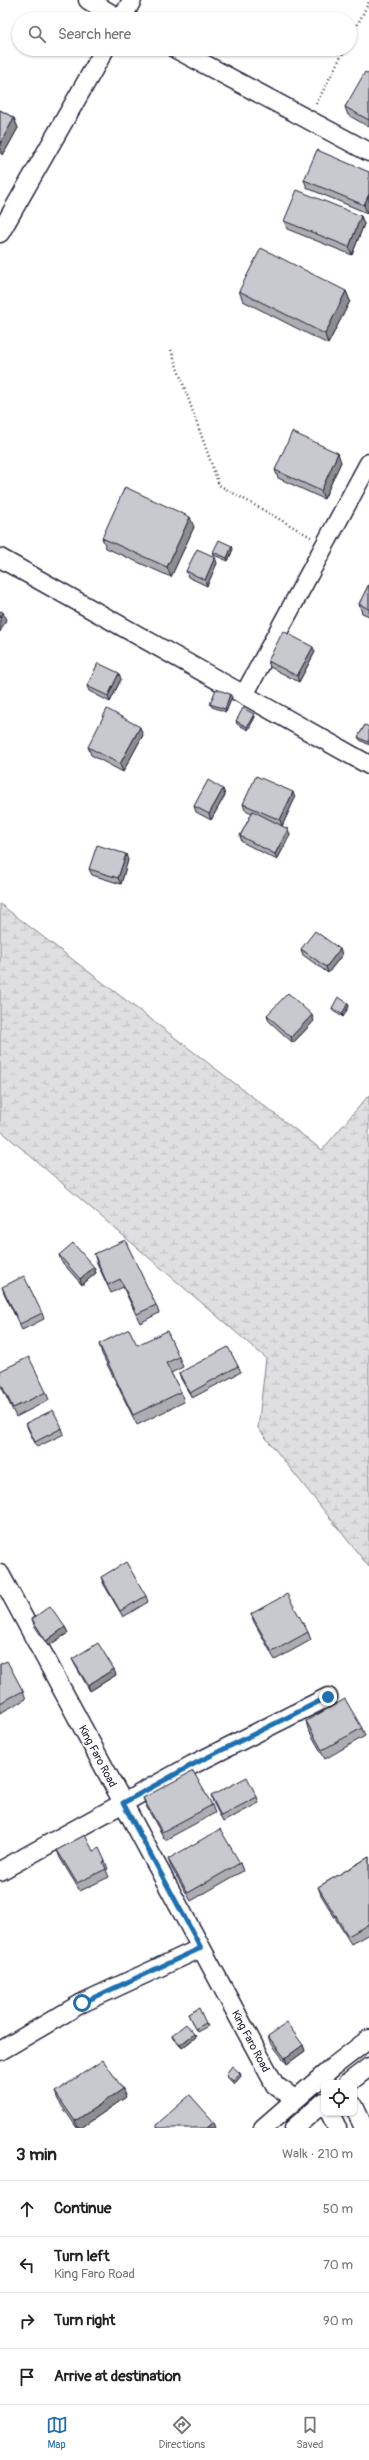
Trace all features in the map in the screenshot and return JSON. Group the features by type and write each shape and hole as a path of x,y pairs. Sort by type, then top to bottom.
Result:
{"street":[{"path":"88,0 109,12"},
{"path":"125,12 132,0"},
{"path":"0,233 101,56"},
{"path":"189,56 369,152"},
{"path":"244,695 323,544 369,463"},
{"path":"0,558 369,765"},
{"name":"King Faro Road","path":"0,1574 274,2085 295,2099"},
{"path":"0,1871 192,1765 328,1697"},
{"path":"0,2051 82,2003 201,1948"},
{"path":"263,2128 334,2066 369,2039"},
{"path":"334,2066 341,2080"},
{"path":"352,2080 369,2067"},
{"path":"313,2084 321,2097"},
{"path":"294,2128 321,2105"},
{"path":"357,2113 364,2128"},
{"path":"331,2116 337,2128"}],"path":[{"path":"357,25 369,2"},
{"path":"309,119 341,56"},
{"path":"171,350 219,485 323,544"}],"green space":[{"path":"0,904 322,1150 369,1095 369,1567 258,1428 266,1358 0,1130"}],"building":[{"path":"365,72 369,74 369,120 345,107"},
{"path":"0,110 14,118 0,144"},
{"path":"317,150 369,172 369,194 364,205 304,180"},
{"path":"297,190 361,216 349,247 284,221"},
{"path":"261,248 346,291 325,334 239,291"},
{"path":"292,432 338,453 321,491 275,470"},
{"path":"125,487 190,517 167,567 102,538"},
{"path":"219,540 232,546 227,558 213,552"},
{"path":"197,549 215,557 205,580 186,571"},
{"path":"369,584 369,609 359,604"},
{"path":"0,611 3,612 0,618"},
{"path":"283,631 313,647 297,676 268,661"},
{"path":"98,663 119,673 108,696 87,686"},
{"path":"216,689 230,694 225,709 210,704"},
{"path":"243,708 254,714 247,727 236,721"},
{"path":"107,709 140,727 120,764 88,747"},
{"path":"365,725 369,727 368,742 358,737"},
{"path":"256,776 293,792 280,820 243,804"},
{"path":"208,780 223,789 209,814 194,806"},
{"path":"253,811 288,829 275,854 240,836"},
{"path":"97,845 126,854 118,878 89,869"},
{"path":"315,931 340,949 326,967 301,949"},
{"path":"288,993 312,1015 291,1037 267,1015"},
{"path":"338,997 348,1003 342,1014 332,1008"},
{"path":"125,1240 156,1305 137,1314 120,1279 108,1285 94,1254"},
{"path":"73,1243 94,1267 80,1279 59,1255"},
{"path":"24,1276 42,1313 20,1324 2,1287"},
{"path":"129,1329 137,1345 167,1331 179,1357 166,1363 181,1392 133,1415 99,1344"},
{"path":"228,1347 238,1366 190,1393 179,1373"},
{"path":"29,1357 46,1392 13,1408 0,1382 0,1371"},
{"path":"53,1410 62,1428 35,1442 26,1423"},
{"path":"126,1562 146,1596 120,1611 101,1577"},
{"path":"287,1594 308,1632 272,1652 251,1614"},
{"path":"50,1606 65,1627 46,1641 32,1619"},
{"path":"98,1643 114,1669 88,1685 72,1659"},
{"path":"7,1661 23,1691 0,1703 0,1664"},
{"path":"345,1699 362,1728 322,1750 306,1721"},
{"path":"193,1771 212,1805 162,1832 143,1798"},
{"path":"247,1777 257,1797 221,1816 211,1796"},
{"path":"220,1829 240,1863 188,1893 168,1859"},
{"path":"85,1835 93,1851 99,1848 105,1861 103,1862 106,1869 77,1883 57,1850"},
{"path":"369,1857 369,1924 348,1936 318,1887"},
{"path":"199,2008 206,2023 195,2029 188,2014"},
{"path":"287,2023 303,2045 285,2058 268,2036"},
{"path":"186,2024 194,2034 180,2045 172,2035"},
{"path":"103,2060 123,2089 75,2121 55,2092"},
{"path":"232,2066 240,2073 233,2081 226,2074"},
{"path":"190,2095 214,2122 207,2128 158,2128 156,2125"}],"route":[{"path":"82,2003 201,1948 123,1803 192,1765 328,1697"}]}
